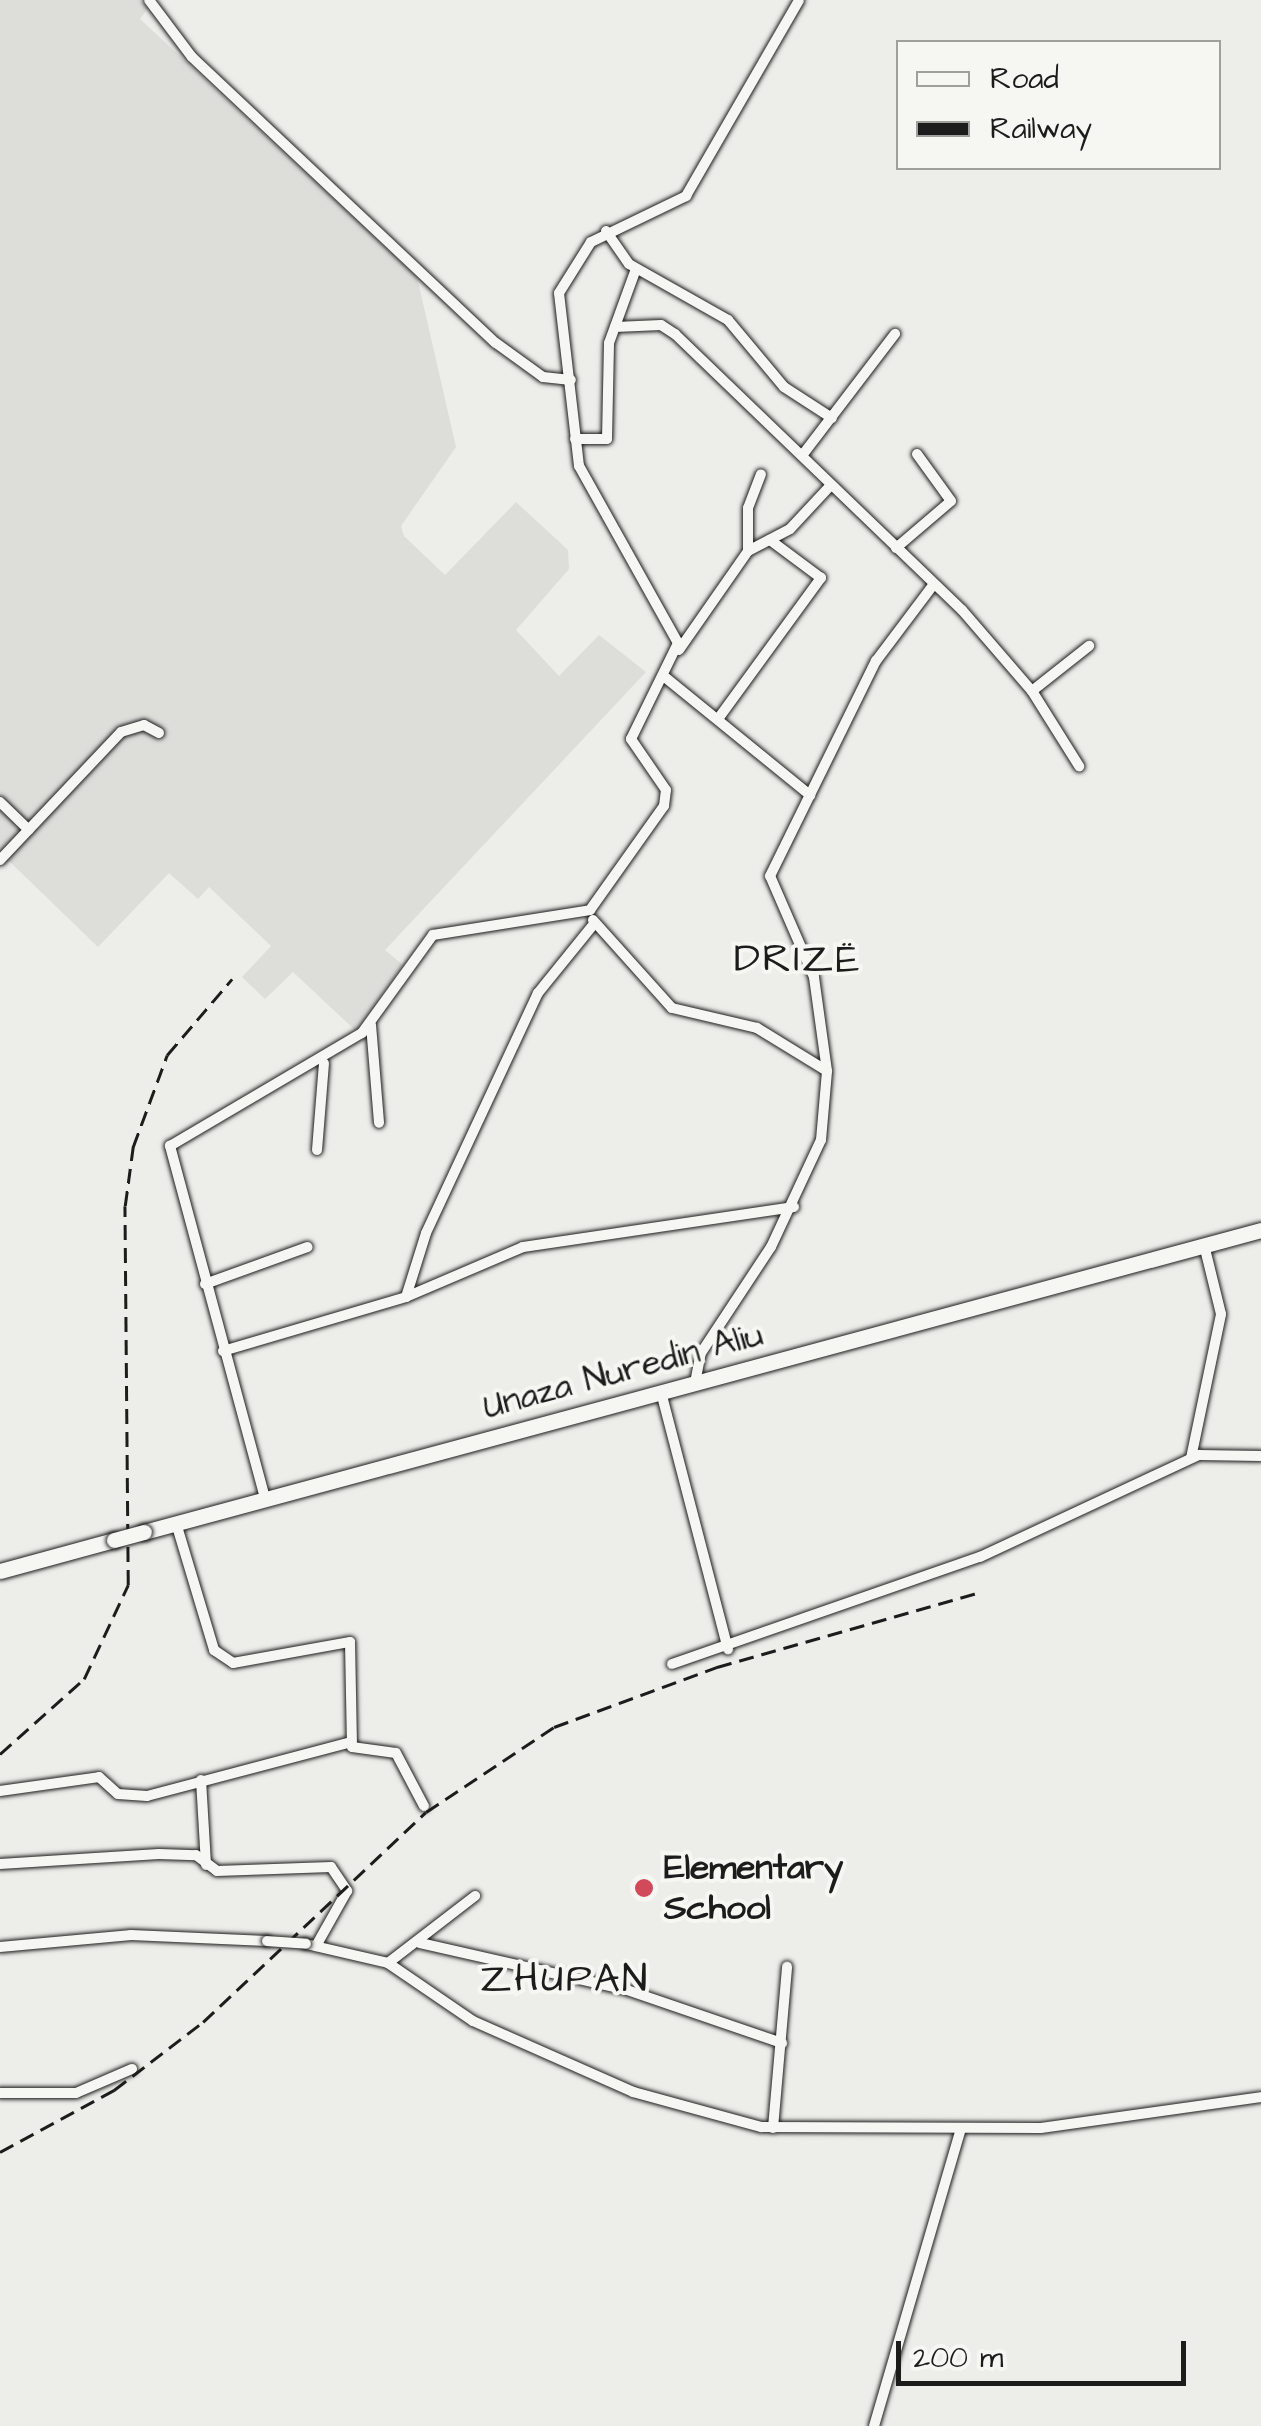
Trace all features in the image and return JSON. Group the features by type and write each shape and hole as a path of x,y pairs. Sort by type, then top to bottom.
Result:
{"main road":[{"name":"Unaza Nuredin Aliu","path":"0,1571 1261,1230"}],"street":[{"path":"149,0 192,57 496,343 543,377 571,380"},
{"path":"679,650 579,466 560,293 606,231 686,196 799,0"},
{"path":"606,231 636,269 728,320 784,387 832,418"},
{"path":"575,439 607,439 616,327 636,269"},
{"path":"616,327 667,328 804,453 830,486 934,584 1032,691 1078,766"},
{"path":"804,453 896,334"},
{"path":"896,548 952,501 918,454"},
{"path":"748,552 748,508 761,474"},
{"path":"828,1071 757,1028 672,1008 593,925 590,910 666,800 630,739 679,650 748,552 770,540 830,486"},
{"path":"718,719 822,578 770,540"},
{"path":"695,1384 701,1353 794,1207 818,1157 828,1071 811,960 770,885 876,661 934,584"},
{"path":"1032,691 1089,646"},
{"path":"666,678 810,795"},
{"path":"0,860 121,732 144,725 158,733"},
{"path":"0,802 29,830"},
{"path":"265,1498 170,1146 324,1062 372,1026 432,934 590,910"},
{"path":"406,1297 426,1233 538,993 593,925"},
{"path":"372,1026 379,1123"},
{"path":"316,1150 324,1062"},
{"path":"223,1351 406,1297 523,1246 794,1207"},
{"path":"1191,1458 1222,1314 1204,1246"},
{"path":"205,1284 308,1247"},
{"path":"661,1392 728,1649"},
{"path":"672,1664 728,1649 980,1557 1191,1458 1261,1456"},
{"path":"176,1523 224,1661 350,1642 351,1742 360,1753 396,1753 424,1806"},
{"path":"0,1790 99,1778 118,1794 147,1796 351,1742"},
{"path":"201,1780 203,1859"},
{"path":"0,1864 203,1859 338,1870 347,1892 311,1945"},
{"path":"388,1963 420,1943 474,1896"},
{"path":"0,1947 131,1935 311,1945 388,1963 473,2021 633,2092 773,2128 1090,2124 1261,2097"},
{"path":"420,1943 626,1990 782,2044"},
{"path":"773,2128 787,1968"},
{"path":"0,2093 76,2093 132,2069"},
{"path":"874,2426 961,2128"}],"shaded area":[{"path":"0,0 140,0 148,8 140,19 417,277 456,447 401,526 404,536 445,575 516,502 568,550 569,569 516,630 559,676 599,635 646,672 385,950 403,965 356,1031 293,972 265,999 242,977 271,946 209,887 198,899 169,873 98,947 10,862 0,862"}],"railway":[{"path":"0,1754 84,1679 128,1585 125,1206 133,1147 167,1055 232,979"},
{"path":"0,2152 114,2090 203,2022 426,1812 554,1727 717,1667 980,1592"}],"place":[{"name":"Elementary School","path":"644,1888"}],"district":[{"name":"DRIZË","path":"798,960"},
{"name":"ZHUPAN","path":"565,1980"}]}
